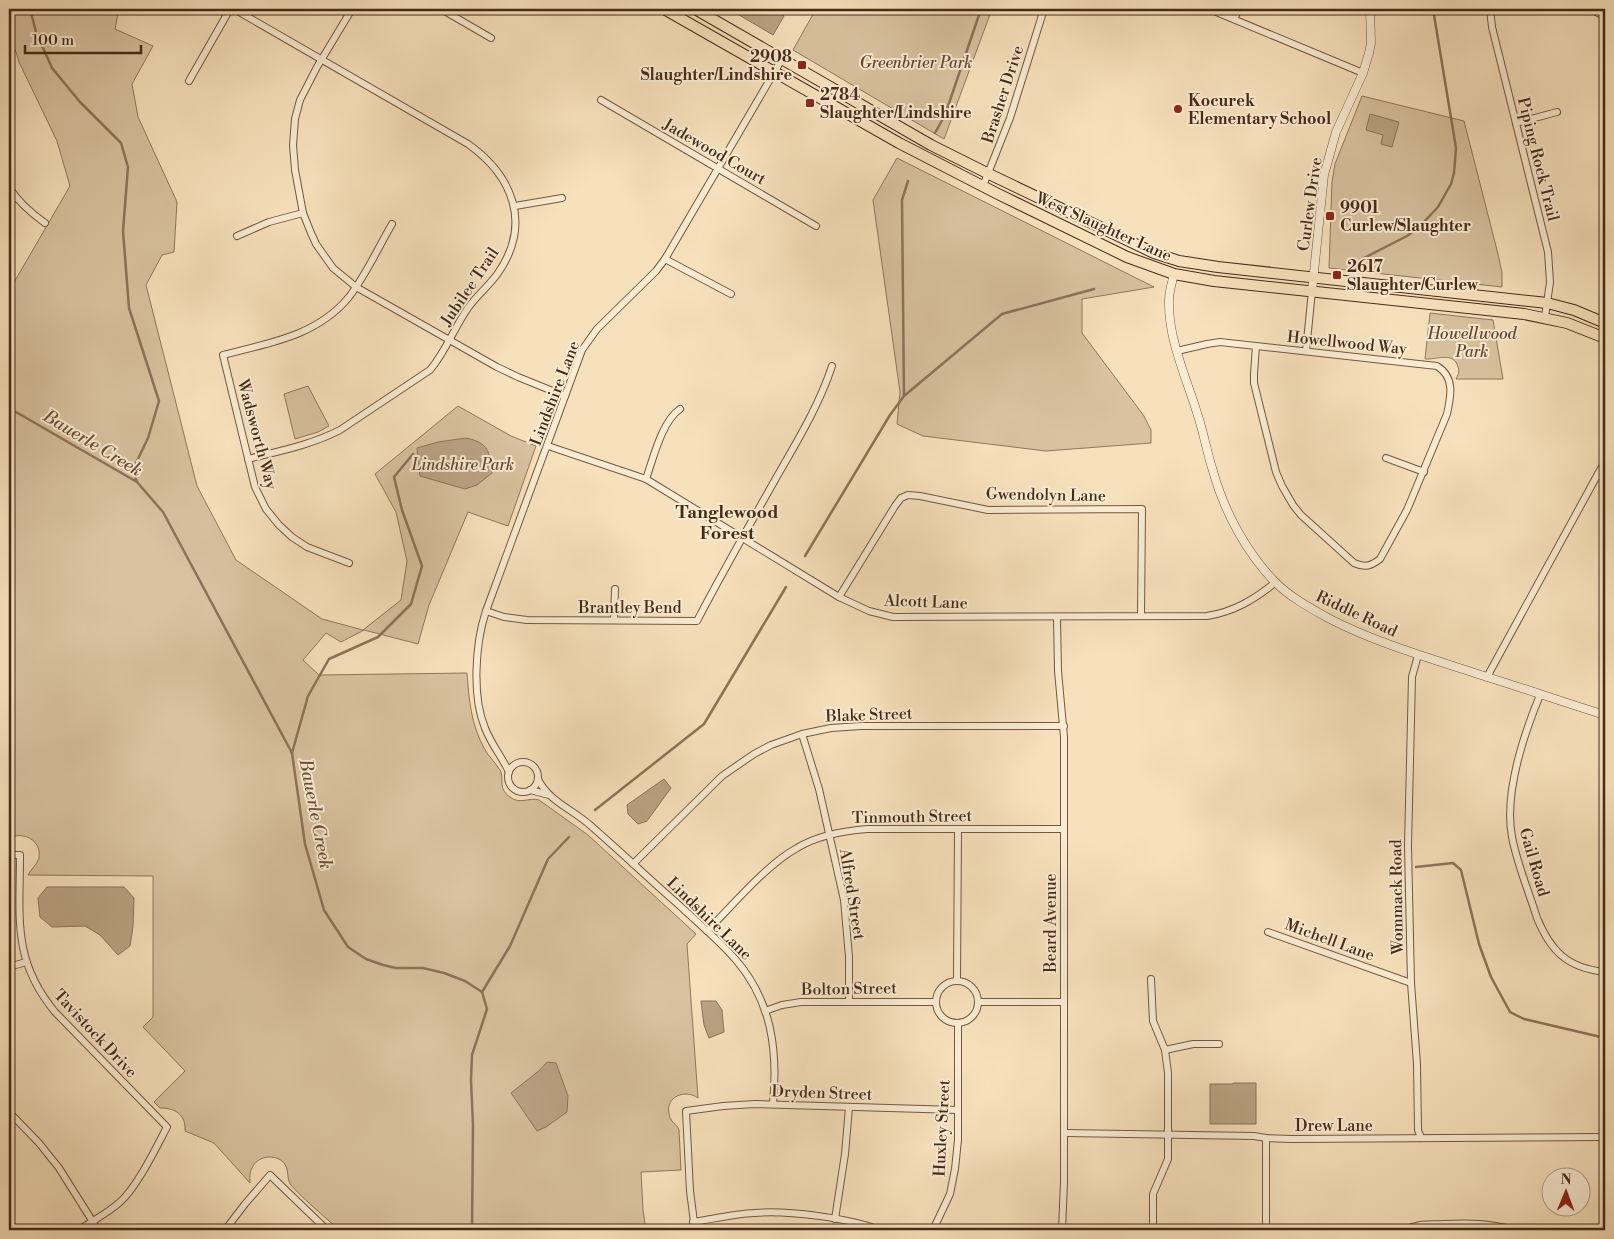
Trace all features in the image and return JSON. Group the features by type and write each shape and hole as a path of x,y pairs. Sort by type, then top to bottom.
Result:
{"main road":[{"name":"West Slaughter Lane","path":"664,9 899,144 1127,257 1174,274 1206,280 1545,317 1567,323 1605,338"},
{"name":"West Slaughter Lane","path":"695,9 931,145 1154,253 1200,265 1547,303 1574,310 1605,323"}],"street":[{"name":"Jubilee Trail","path":"189,81 232,9 468,144 482,154 498,171 515,206 512,248 506,260 498,274 468,308 438,360 430,370 340,430 312,443 248,459"},
{"path":"352,9 300,100 293,131 295,170 303,213 316,244 333,268 356,287 497,367 565,396"},
{"path":"441,9 491,38"},
{"name":"Brasher Drive","path":"983,186 1010,118 1044,9"},
{"path":"1209,9 1363,73"},
{"path":"1234,19 1239,9"},
{"name":"Curlew Drive","path":"1306,351 1324,175 1336,132 1363,73 1371,43 1370,9"},
{"name":"Piping Rock Trail","path":"1490,9 1492,27 1548,252 1550,272 1545,317"},
{"path":"1591,9 1605,17"},
{"name":"Lindshire Lane","path":"550,796 530,790 520,791 512,786 509,782 509,772 484,727 478,699 480,629 548,446 577,361 597,329 656,271 665,259 782,59"},
{"name":"Jadewood Court","path":"601,100 816,226"},
{"path":"1516,123 1557,112"},
{"path":"9,187 15,198 45,223"},
{"path":"9,202 15,198"},
{"path":"515,206 562,198"},
{"path":"237,236 269,222 303,213"},
{"path":"356,287 392,224"},
{"path":"665,259 731,294"},
{"name":"Riddle Road","path":"1174,274 1169,299 1169,318 1213,472 1225,505 1240,534 1276,582 1313,610 1345,627 1418,655 1605,715"},
{"name":"Wadsworth Way","path":"349,563 307,547 292,537 266,509 255,487 223,355 286,339 305,332 329,316 348,298 356,287"},
{"name":"Howellwood Way","path":"1177,351 1220,342 1306,351 1436,366 1444,370 1450,382 1450,401 1447,414 1407,510 1380,558 1368,566 1360,566 1354,563 1301,515 1282,486 1276,472 1254,382 1256,346"},
{"name":"Brantley Bend","path":"486,611 514,619 527,620 697,621 801,434 825,388 832,366"},
{"path":"646,479 669,419 680,409"},
{"name":"Alcott Lane","path":"548,446 646,479 839,597 869,612 893,617 1217,615 1242,606 1276,582"},
{"path":"1386,458 1424,472"},
{"path":"1487,677 1605,461"},
{"name":"Gwendolyn Lane","path":"839,597 895,506 901,498 908,494 988,510 1142,509 1142,616"},
{"path":"614,620 615,589"},
{"name":"Beard Avenue","path":"1057,617 1058,671 1064,726 1064,1209 1062,1230"},
{"name":"Wommack Road","path":"1418,655 1412,677 1408,804 1411,983 1417,1071 1418,1130 1421,1138"},
{"name":"Gail Road","path":"1540,694 1517,766 1510,812 1512,838 1537,918 1553,948 1560,956 1578,966 1605,972"},
{"name":"Blake Street","path":"633,864 722,776 771,745 802,734 831,728 861,726 1064,726"},
{"name":"Alfred Street","path":"802,734 819,789 846,916 849,957 849,1002"},
{"name":"Lindshire Lane","path":"498,753 513,762 528,763 533,766 544,789 550,796 589,824 707,931 743,968 765,1010 772,1034 775,1056 773,1104"},
{"path":"509,772 519,762"},
{"path":"530,790 538,778"},
{"name":"Tinmouth Street","path":"707,931 767,870 786,854 805,844 830,835 849,830 867,829 1064,829"},
{"path":"957,980 958,829"},
{"name":"Tavistock Drive","path":"9,855 20,855 20,926 26,962 43,996 55,1012 167,1127 131,1190 120,1202 92,1220"},
{"name":"Michell Lane","path":"1268,932 1411,983"},
{"path":"9,967 26,962"},
{"path":"1151,979 1153,1021 1165,1050 1168,1073 1167,1163 1156,1182 1153,1194 1153,1230"},
{"path":"957,980 969,984 977,995 978,1002 974,1014 969,1019 958,1023 944,1019 939,1014 935,1002 939,989 944,984 957,980"},
{"name":"Bolton Street","path":"765,1010 790,1003 935,1002"},
{"path":"978,1002 1064,1002"},
{"name":"Huxley Street","path":"933,1230 950,1194 957,1157 958,1023"},
{"path":"1165,1050 1193,1044 1219,1044"},
{"name":"Dryden Street","path":"693,1222 686,1110 738,1104 958,1110"},
{"path":"835,1220 845,1154 849,1107"},
{"path":"9,1112 54,1162 98,1230"},
{"name":"Drew Lane","path":"1064,1133 1254,1136 1266,1138 1605,1137"},
{"path":"1266,1138 1266,1230"},
{"path":"225,1230 270,1176 327,1230"},
{"path":"695,1230 693,1222 756,1212 788,1213 835,1220 880,1230"},
{"path":"79,1230 92,1220"},
{"path":"1405,1230 1422,1224 1460,1223 1486,1224 1514,1230"}],"green space":[{"name":"Lindshire Park","path":"9,9 121,9 115,29 153,46 132,84 138,117 177,202 174,252 162,255 146,285 197,486 236,560 322,619 363,630 401,600 407,561 396,512 375,474 458,406 511,436 536,446 508,526 468,512 429,605 418,644 364,630 341,642 326,633 303,660 319,675 467,673 473,721 486,751 500,770 502,787 506,794 521,801 539,800 588,835 696,934 687,944 698,1098 693,1095 682,1094 670,1103 669,1114 679,1130 681,1170 641,1172 646,1230 339,1230 291,1185 286,1166 280,1160 266,1157 254,1164 251,1170 250,1183 214,1143 185,1131 184,1120 178,1113 170,1109 160,1108 154,1102 185,1071 143,1027 153,1017 153,876 28,875 39,858 38,846 35,842 25,837 14,836 9,838 9,291 70,186 57,141 19,62 9,29"},
{"name":"Greenbrier Park","path":"816,9 992,9 944,139 793,50"},
{"path":"1362,96 1464,121 1498,254 1502,273 1502,287 1329,268 1332,182 1335,164"},
{"path":"897,158 1154,287 1082,299 1082,333 1144,416 1151,430 1151,443 1046,451 923,436 897,424 900,392 873,200"},
{"name":"Howellwood Park","path":"1430,313 1493,320 1503,379 1456,379 1459,369 1453,359 1444,357 1425,359"},
{"path":"308,386 329,426 318,432 295,439 284,394"}],"shaded area":[{"path":"729,9 771,9 784,16 773,35"},
{"path":"1370,114 1399,122 1392,147 1381,144 1383,135 1366,130"},
{"path":"466,438 480,443 487,450 492,473 477,485 465,489 420,476 417,448 438,442"},
{"path":"664,779 671,788 647,821 638,824 628,814 627,805"},
{"path":"47,887 124,887 134,898 130,946 118,955 100,935 85,926 52,927 40,917 38,898"},
{"path":"701,1001 716,1001 722,1010 724,1032 709,1038 704,1025"},
{"path":"547,1062 556,1063 568,1096 567,1112 537,1131 511,1093"},
{"path":"1256,1083 1256,1124 1210,1124 1210,1084"}],"waterway":[{"path":"30,9 36,32 52,68 80,102 121,143 128,167 123,231 129,308 159,401 148,438 136,463 134,474 137,482"},
{"path":"935,133 945,115 981,9"},
{"path":"1360,260 1407,236 1421,225 1438,207 1451,184 1456,148 1433,9"},
{"path":"805,556 890,415 904,396 902,200 908,181"},
{"path":"904,396 1002,314 1094,289"},
{"name":"Bauerle Creek","path":"9,408 137,482 163,512 292,753 305,844 324,910 348,947 366,959 383,965 396,968 423,968 444,973 465,981 482,992 487,1009 472,1055 472,1230"},
{"path":"292,753 308,696 329,659 378,637 411,604 422,566 402,510 394,477 413,454"},
{"path":"595,810 704,724 786,587"},
{"path":"482,992 510,946 548,859 569,837"},
{"path":"1416,867 1453,863 1461,870 1479,944 1491,977 1510,1012 1524,1019 1605,1038"}],"place":[{"name":"2908 Slaughter/Lindshire","path":"802,65"},
{"name":"2784 Slaughter/Lindshire","path":"810,103"},
{"name":"Kocurek Elementary School","path":"1178,109"},
{"name":"9901 Curlew/Slaughter","path":"1330,216"},
{"name":"2617 Slaughter/Curlew","path":"1337,275"}],"district":[{"name":"Tanglewood Forest","path":"727,522"}]}
